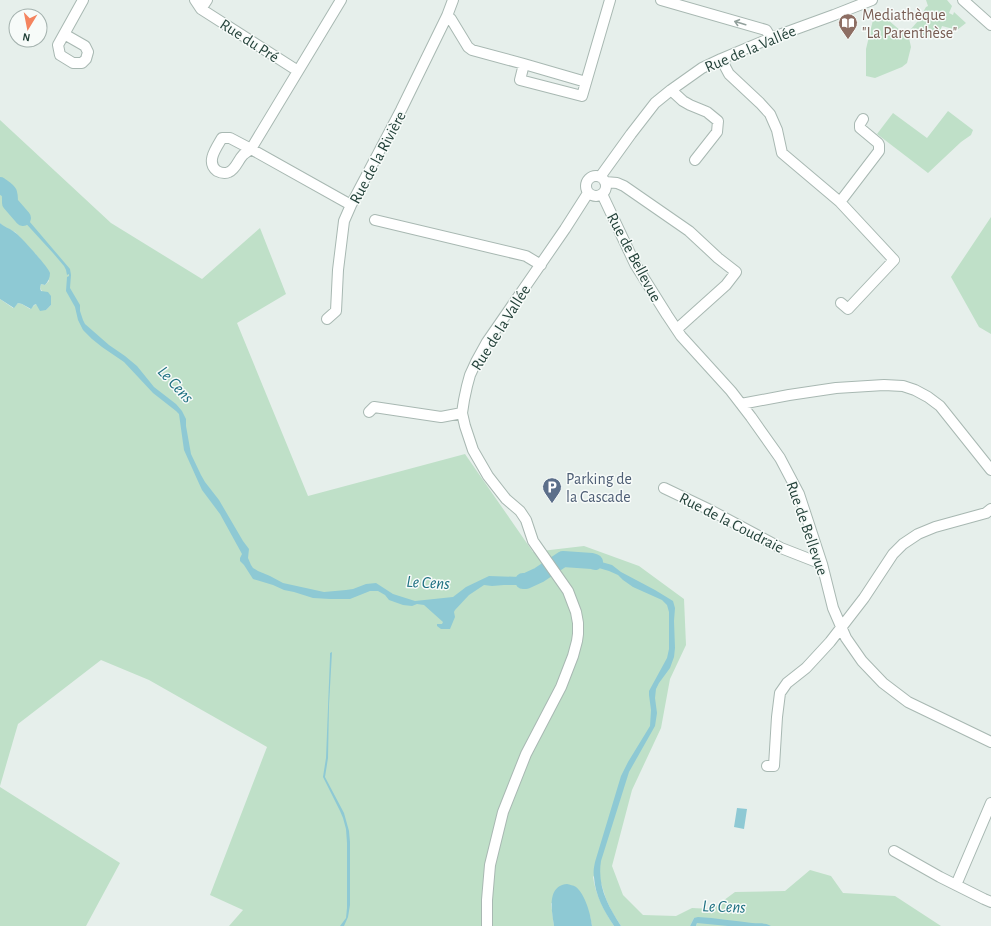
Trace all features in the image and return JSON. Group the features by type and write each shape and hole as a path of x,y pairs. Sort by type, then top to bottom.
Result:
{"street":[{"path":"64,34 83,0"},
{"name":"Rue du Pré","path":"195,0 204,4 298,71"},
{"path":"341,0 251,149 351,205"},
{"name":"Rue de la Rivière","path":"327,320 336,311 338,270 344,221 401,110 447,16 453,0"},
{"path":"524,64 520,80 582,96 610,0"},
{"path":"661,0 766,30 771,38"},
{"name":"Rue de la Vallée","path":"603,179 631,134 655,103 702,68 851,4 872,0"},
{"path":"963,0 991,25"},
{"path":"447,16 451,19 468,47 472,50 586,82"},
{"path":"721,59 729,74 770,114 777,130 782,153 840,202 894,260 848,309 841,303"},
{"path":"671,90 683,101 707,112 718,121 717,132 695,160"},
{"path":"840,202 879,151 880,145 860,128 860,124 863,119"},
{"path":"603,179 606,188 600,196 593,196 588,193 586,186 588,180 594,176 597,176 624,186 689,232 736,272 726,285 677,329"},
{"name":"Rue de la Vallée","path":"487,926 487,900 490,865 503,812 526,754 560,687 573,656 577,641 578,623 576,612 568,592 533,541 526,520 520,511 506,500 488,476 473,450 462,413 470,375 487,342 541,265 588,193"},
{"name":"Rue de Bellevue","path":"602,194 635,264 681,336 711,368 741,404 780,458 799,494 822,564 833,608 846,638 862,661 883,683 901,698 991,742"},
{"path":"375,220 526,256 541,265"},
{"path":"741,404 836,388 884,385 903,386 928,397 940,406 991,470"},
{"path":"369,412 374,407 441,417 462,413"},
{"name":"Rue de la Coudraie","path":"664,488 710,510 781,548 822,564"},
{"path":"767,766 774,766 776,717 780,693 787,683 806,668 842,628 893,554 903,544 918,534 936,527 986,513 991,510"},
{"path":"956,885 991,803"},
{"path":"894,851 940,877 991,902"}],"green space":[{"path":"926,0 947,0 952,6 949,13 953,15 954,12 966,23 957,30 942,26 937,39 920,35 911,29 928,6"},
{"path":"880,13 909,38 911,47 907,63 902,67 875,78 866,76 866,49 873,20"},
{"path":"948,111 973,130 971,135 961,142 928,173 877,134 893,113 927,138"},
{"path":"0,120 111,223 202,279 260,228 286,294 237,323 308,496 465,454 533,552 584,546 639,566 684,599 686,645 670,679 661,728 632,790 612,866 623,895 643,915 676,916 692,908 712,909 735,892 785,891 810,870 831,876 843,893 895,896 941,926 696,926 697,923 705,923 694,918 690,926 621,926 612,912 601,883 593,876 600,902 614,926 592,926 590,916 551,903 554,926 229,926 243,910 210,895 267,747 149,680 101,660 18,724 0,786 0,299 13,308 18,303 30,309 36,304 46,310 51,305 40,288 41,284 45,285 49,281 39,258 15,232 4,227 0,223"},
{"path":"991,217 991,334 979,327 951,277"},
{"path":"0,787 120,863 86,926 0,926"}],"water":[{"path":"12,201 70,269 70,288 80,305 80,311 85,324 109,345 137,366 154,387 176,404 182,411 186,419 191,454 205,482 219,500 249,549 248,558 253,568 283,583 324,592 353,589 366,584 376,583 393,594 415,601 453,597 466,587 489,576 520,577 542,571 544,574 541,579 534,584 529,585 484,585 469,595 455,610 455,617 450,629 441,629 437,626 437,624 442,624 443,622 424,605 403,605 389,600 385,595 378,591 370,591 350,599 313,598 253,579 240,561 242,554 220,514 202,490 197,479 184,450 179,414 153,393 124,362 102,347 83,330 78,320 75,307 66,291 67,277 69,274 67,275 64,266 7,202"},
{"path":"0,223 21,238 50,273 49,280 45,285 41,284 40,288 41,291 48,292 51,296 51,305 46,310 40,311 36,304 31,309 18,303 14,308 0,299"},
{"path":"577,556 612,565 621,572 673,601 675,608 674,657 670,668 656,689 655,698 657,713 655,726 629,772 601,861 600,870 602,887 608,903 621,926 614,926 601,903 596,890 594,868 621,776 650,726 651,710 649,691 667,658 669,649 669,612 667,605 662,600 633,587 618,575 592,566 574,564"},
{"path":"332,652 328,758 325,777 344,813 349,831 350,905 348,917 344,926 340,926 346,918 347,908 346,829 340,811 323,777 326,758 330,653"},
{"path":"737,808 747,809 744,829 734,827"},
{"path":"567,884 576,887 582,894 589,911 592,926 554,926 552,907 553,894 560,886"},
{"name":"Le Cens","path":"698,917 771,926 728,926 697,923 696,926 690,926 694,918"}],"waterway":[{"name":"Le Cens","path":"0,185 9,192 10,203 23,218"},
{"name":"Le Cens","path":"523,581 539,575 563,559 595,562"}],"place":[{"name":"Mediathèque \"La Parenthèse\"","path":"848,40"},
{"name":"Parking de la Cascade","path":"552,504"}]}
